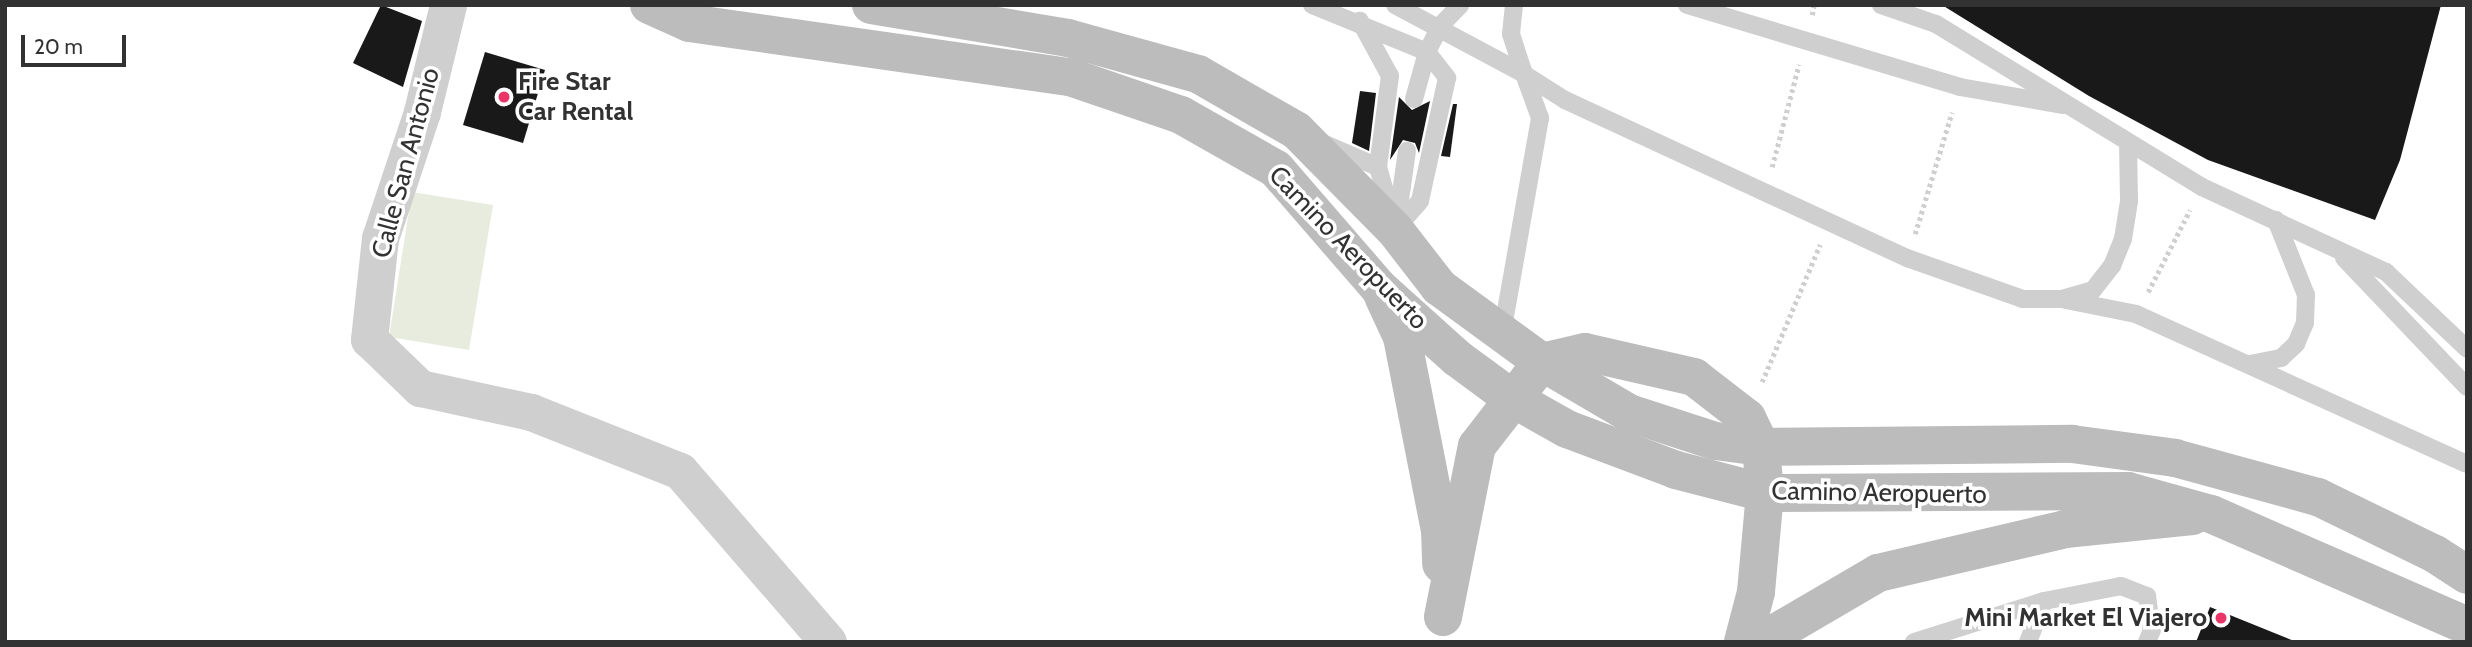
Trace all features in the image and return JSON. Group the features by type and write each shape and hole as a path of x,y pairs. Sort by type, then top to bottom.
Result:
{"street":[{"name":"Calle San Antonio","path":"448,5 422,112 380,239 369,339 420,388 531,412 680,471 828,642"},
{"name":"Camino Aeropuerto","path":"649,5 689,23 1070,77 1181,115 1276,169 1379,288 1457,358 1510,397 1567,429 1676,470 1765,493 2128,491 2211,514 2467,626"},
{"name":"Camino Aeropuerto","path":"871,5 1068,38 1198,74 1297,131 1395,230 1439,287 1542,362 1629,414 1715,441 1754,432 2072,444 2175,458 2318,497 2435,554 2467,575"},
{"path":"1395,230 1379,288 1402,337 1440,530 1442,629"},
{"path":"1442,629 1477,446 1510,397 1542,362 1585,352 1641,362 1694,377 1754,432 1765,493 1756,592 1743,642"},
{"path":"1760,642 1878,573 2065,529 2211,514"}],"lane":[{"path":"1312,5 1360,21 1427,52 1447,78 1420,201 1395,230"},
{"path":"1395,5 1440,26 1565,100 1907,258 1995,292 2062,299 2136,314 2466,464"},
{"path":"1414,99 1427,52 1440,26 1460,5"},
{"path":"1502,334 1540,118 1511,34 1514,5"},
{"path":"1687,5 1804,43 1960,88 2077,107"},
{"path":"1881,5 1936,24 2077,107 2128,144 2202,187 2276,220 2342,255 2386,271 2467,349"},
{"path":"1360,21 1391,76 1378,167 1395,230"},
{"path":"1297,131 1378,167"},
{"path":"2062,299 2093,290 2119,248 2129,200 2128,144"},
{"path":"1395,230 1407,151"},
{"path":"2250,364 2281,358 2296,344 2305,323 2300,273 2276,220"},
{"path":"2342,255 2467,387"},
{"path":"1914,642 1939,638 2044,601 2097,588 2121,586 2147,596 2152,630 2147,642"},
{"path":"2028,642 2044,601"}],"path":[{"path":"1766,192 1814,5"},
{"path":"1907,258 1960,88"},
{"path":"2136,314 2202,187"},
{"path":"1754,432 1830,222"}],"shaded area":[{"path":"412,192 493,205 469,350 389,337"}],"building":[{"path":"381,5 422,21 403,87 353,63"},
{"path":"1942,5 2441,5 2400,160 2375,220 2208,160 2089,96"},
{"name":"Fire Star Car Rental","path":"485,52 545,70 523,143 463,125"},
{"path":"1360,91 1376,93 1369,151 1352,143"},
{"path":"1399,97 1412,110 1430,101 1419,153 1415,143 1403,140 1390,160"},
{"path":"1453,104 1457,104 1450,157 1441,156"},
{"name":"Mini Market El Viajero","path":"2210,607 2294,641 2294,642 2196,642"}],"place":[{"name":"Fire Star Car Rental","path":"504,97"},
{"name":"Mini Market El Viajero","path":"2221,618"}]}
